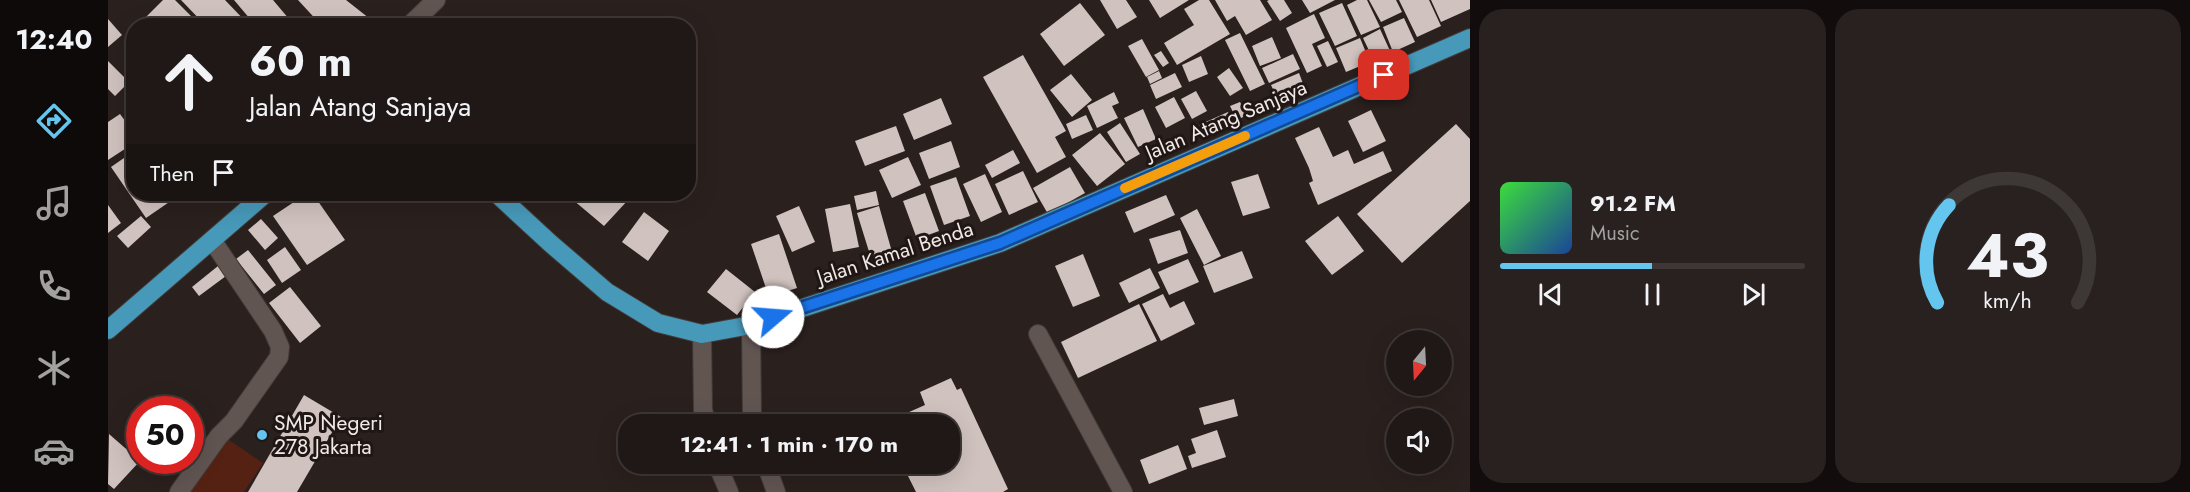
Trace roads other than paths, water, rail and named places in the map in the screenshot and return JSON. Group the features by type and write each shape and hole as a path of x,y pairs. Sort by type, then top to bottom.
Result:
{"main road":[{"name":"Jalan Atang Sanjaya","path":"1000,243 1470,38"},
{"path":"108,330 257,201"},
{"name":"Jalan Kamal Benda","path":"505,201 607,292 658,323 702,334 751,325 1000,243"}],"street":[{"path":"416,18 431,2"},
{"path":"179,492 219,436 234,421 279,357 280,347 273,331 212,240"},
{"path":"751,325 752,414"},
{"path":"702,334 704,414"},
{"path":"1038,334 1123,492"},
{"path":"721,474 729,492"},
{"path":"770,474 776,492"}],"place":[{"name":"SMP Negeri 278 Jakarta","path":"262,435"}]}
